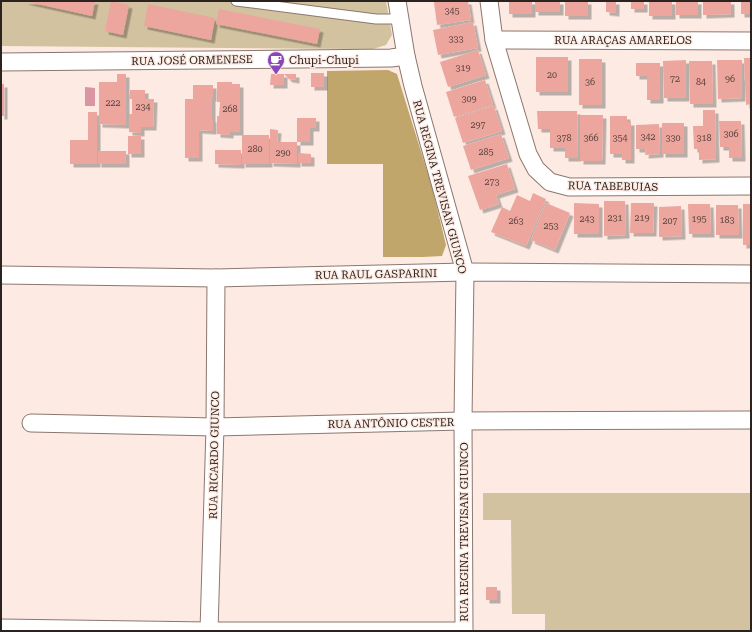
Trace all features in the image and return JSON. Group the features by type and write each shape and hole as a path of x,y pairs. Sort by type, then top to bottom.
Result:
{"street":[{"name":"RUA REGINA TREVISAN GIUNCO","path":"397,1 406,56 415,93 465,272 463,421 464,631"},
{"name":"RUA TABEBUIAS","path":"489,1 494,40 528,154 536,169 550,182 568,187 751,186"},
{"name":"RUA ARAÇAS AMARELOS","path":"494,40 751,41"},
{"name":"RUA JOSÉ ORMENESE","path":"1,62 391,58 406,56"},
{"name":"RUA RAUL GASPARINI","path":"1,274 216,278 465,272 751,274"},
{"name":"RUA RICARDO GIUNCO","path":"209,631 215,427 216,278"},
{"name":"RUA ANTÔNIO CESTER","path":"31,423 215,427 463,421 751,420"},
{"path":"1,628 209,631 464,631"}],"lane":[{"path":"236,1 376,19 400,19"}],"shaded area":[{"path":"1,1 386,1 392,35 386,45 373,49 1,46"},
{"path":"388,70 397,74 432,187 446,245 442,256 383,257 383,164 327,164 327,71"},
{"path":"85,87 95,88 95,106 85,106"},
{"path":"483,493 751,493 751,631 545,631 545,614 512,614 511,520 483,520"}],"building":[{"path":"24,1 95,1 92,16"},
{"path":"111,1 129,5 123,35 105,31"},
{"path":"468,1 471,20 437,25 434,2"},
{"path":"509,1 532,1 532,14 509,14"},
{"path":"535,1 560,1 560,12 535,12"},
{"path":"565,1 588,1 588,16 565,16"},
{"path":"606,1 616,1 616,13 606,12"},
{"path":"631,1 644,1 644,9 631,9"},
{"path":"649,1 672,1 672,16 649,16"},
{"path":"676,1 698,1 698,15 676,15"},
{"path":"703,1 731,1 731,14 703,15"},
{"path":"741,1 751,1 751,14 741,14"},
{"path":"148,4 215,18 211,40 144,26"},
{"path":"219,9 320,29 317,44 216,24"},
{"path":"473,22 478,48 438,55 433,30"},
{"path":"478,50 486,75 448,87 440,62"},
{"path":"536,57 568,57 568,92 536,92"},
{"path":"744,58 751,58 751,104 746,105"},
{"path":"579,59 602,59 602,105 579,105"},
{"path":"686,60 686,98 664,98 663,61"},
{"path":"717,60 742,60 742,98 718,99"},
{"path":"689,61 712,61 713,104 690,104"},
{"path":"636,63 660,63 660,100 647,100 647,76 636,76"},
{"path":"311,73 324,73 324,87 311,87"},
{"path":"117,74 126,74 126,125 99,124 99,82 117,82"},
{"path":"271,74 284,74 284,85 270,85"},
{"path":"284,74 296,74 296,80 289,79"},
{"path":"485,80 493,105 454,117 446,92"},
{"path":"217,82 232,82 232,84 240,84 240,132 230,132 230,135 217,134 217,116 219,116 220,102 217,102"},
{"path":"1,84 4,84 4,116 1,116"},
{"path":"193,85 213,85 213,131 199,130 199,158 185,158 185,99 193,99"},
{"path":"130,90 145,90 145,99 154,99 153,127 141,127 141,133 129,132 129,114 132,114 132,99 129,99"},
{"path":"494,106 502,131 463,143 455,118"},
{"path":"703,110 715,110 716,159 699,160 699,149 694,149 693,126 703,126"},
{"path":"537,111 577,111 578,158 565,158 565,148 550,148 550,129 538,129"},
{"path":"88,112 97,112 97,164 70,164 70,140 88,140"},
{"path":"580,115 603,115 602,161 580,161"},
{"path":"610,116 627,116 627,122 631,122 631,160 622,160 622,154 610,154"},
{"path":"297,118 316,118 316,128 310,128 310,142 297,142"},
{"path":"719,121 741,121 742,158 729,158 729,147 720,147"},
{"path":"662,123 684,123 684,154 662,154"},
{"path":"659,124 660,154 645,155 646,149 636,149 636,125"},
{"path":"270,129 278,130 277,142 297,142 297,164 270,163"},
{"path":"501,134 509,158 471,170 463,146"},
{"path":"242,135 269,135 269,164 242,164"},
{"path":"128,136 141,136 141,154 128,154"},
{"path":"215,150 241,150 241,165 215,164"},
{"path":"98,151 126,151 126,164 98,164"},
{"path":"298,153 311,154 311,163 298,163"},
{"path":"507,164 515,189 496,195 499,204 480,210 468,176"},
{"path":"533,193 546,199 526,246 491,232 502,207 510,211 517,195 530,201"},
{"path":"604,201 625,201 626,235 604,236"},
{"path":"546,203 570,213 555,250 531,240"},
{"path":"574,203 599,204 599,234 574,234"},
{"path":"631,203 654,203 653,233 630,233"},
{"path":"688,204 710,204 711,234 689,234"},
{"path":"743,204 751,204 751,245 743,245"},
{"path":"716,205 738,205 739,235 716,235"},
{"path":"681,206 682,236 659,237 659,207"},
{"path":"486,587 497,587 497,600 486,600"}],"place":[{"name":"Chupi-Chupi","path":"276,75"}]}
